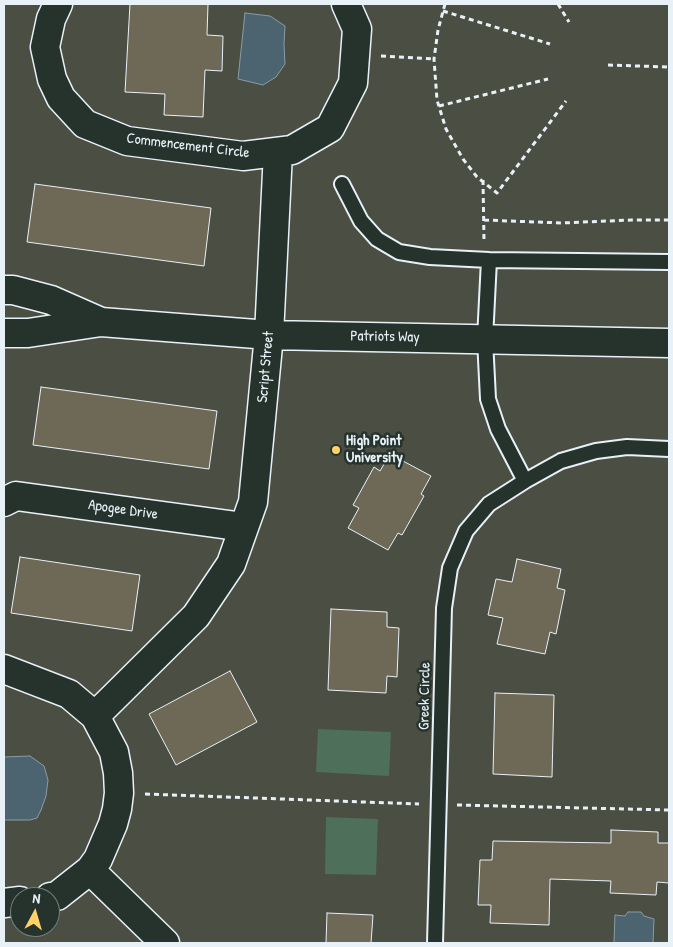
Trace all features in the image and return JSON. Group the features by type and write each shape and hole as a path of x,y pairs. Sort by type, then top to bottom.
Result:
{"street":[{"name":"Commencement Circle","path":"58,4 51,19 45,47 52,79 62,98 85,124 127,141 243,156 278,152"},
{"path":"278,152 292,150 330,128 353,83 357,29 346,4"},
{"name":"Script Street","path":"95,716 196,616 231,564 253,502 269,335 278,152"},
{"name":"Patriots Way","path":"4,290 13,290 51,300 100,322"},
{"name":"Patriots Way","path":"4,333 28,333 100,322 269,335 669,343"},
{"name":"Apogee Drive","path":"4,502 16,496 244,527"},
{"path":"4,669 69,694 95,716 114,752 120,793 113,824 98,859 90,870 60,894"},
{"path":"90,870 165,943"}],"lane":[{"path":"342,184 361,221 376,239 399,252 430,257 487,260 669,262"},
{"path":"487,260 485,339 488,399 498,429 525,481"},
{"name":"Greek Circle","path":"435,943 444,608 450,568 466,531 489,504 561,460 596,451 627,447 669,449"}],"path":[{"path":"446,4 438,30 434,59 439,106 446,129 463,159 497,193 566,101"},
{"path":"558,4 569,22"},
{"path":"443,11 550,44"},
{"path":"356,54 434,59"},
{"path":"608,65 669,67"},
{"path":"439,106 548,79"},
{"path":"483,180 487,260"},
{"path":"484,220 562,223 669,220"},
{"path":"120,793 439,805 669,810"}],"shaded area":[{"name":"High Point University","path":"4,4 669,4 669,943 4,943"}],"green space":[{"path":"318,729 391,732 389,776 316,772"},
{"path":"326,817 378,819 376,875 325,874"}],"water":[{"path":"245,13 270,16 285,26 285,64 276,77 263,85 238,79"},
{"path":"30,756 44,766 48,780 46,796 41,810 37,818 30,820 4,820 4,757"},
{"path":"628,912 641,912 644,916 654,919 653,943 614,943 615,915 625,916"}],"building":[{"path":"130,4 208,4 207,35 223,36 222,71 205,70 203,117 164,115 165,94 125,92"},
{"path":"35,184 211,208 204,266 27,242"},
{"path":"41,387 217,411 209,469 33,445"},
{"path":"390,454 431,476 421,494 424,496 402,535 398,533 388,550 348,528 359,508 353,505 374,467 380,471"},
{"path":"20,557 140,575 132,631 11,613"},
{"path":"517,559 561,569 557,588 565,590 556,634 550,632 545,654 497,644 503,618 488,615 496,579 512,582"},
{"path":"331,609 387,612 387,627 399,628 397,677 387,676 386,693 328,690"},
{"path":"230,671 257,722 176,765 149,714"},
{"path":"495,693 554,695 552,777 493,774"},
{"path":"611,830 658,832 658,843 669,843 669,883 657,882 656,895 610,893 611,881 550,879 549,925 490,923 491,905 478,905 480,860 492,860 493,841 611,843"},
{"path":"327,913 373,915 371,943 326,943"}],"place":[{"name":"High Point University","path":"336,450"}]}
